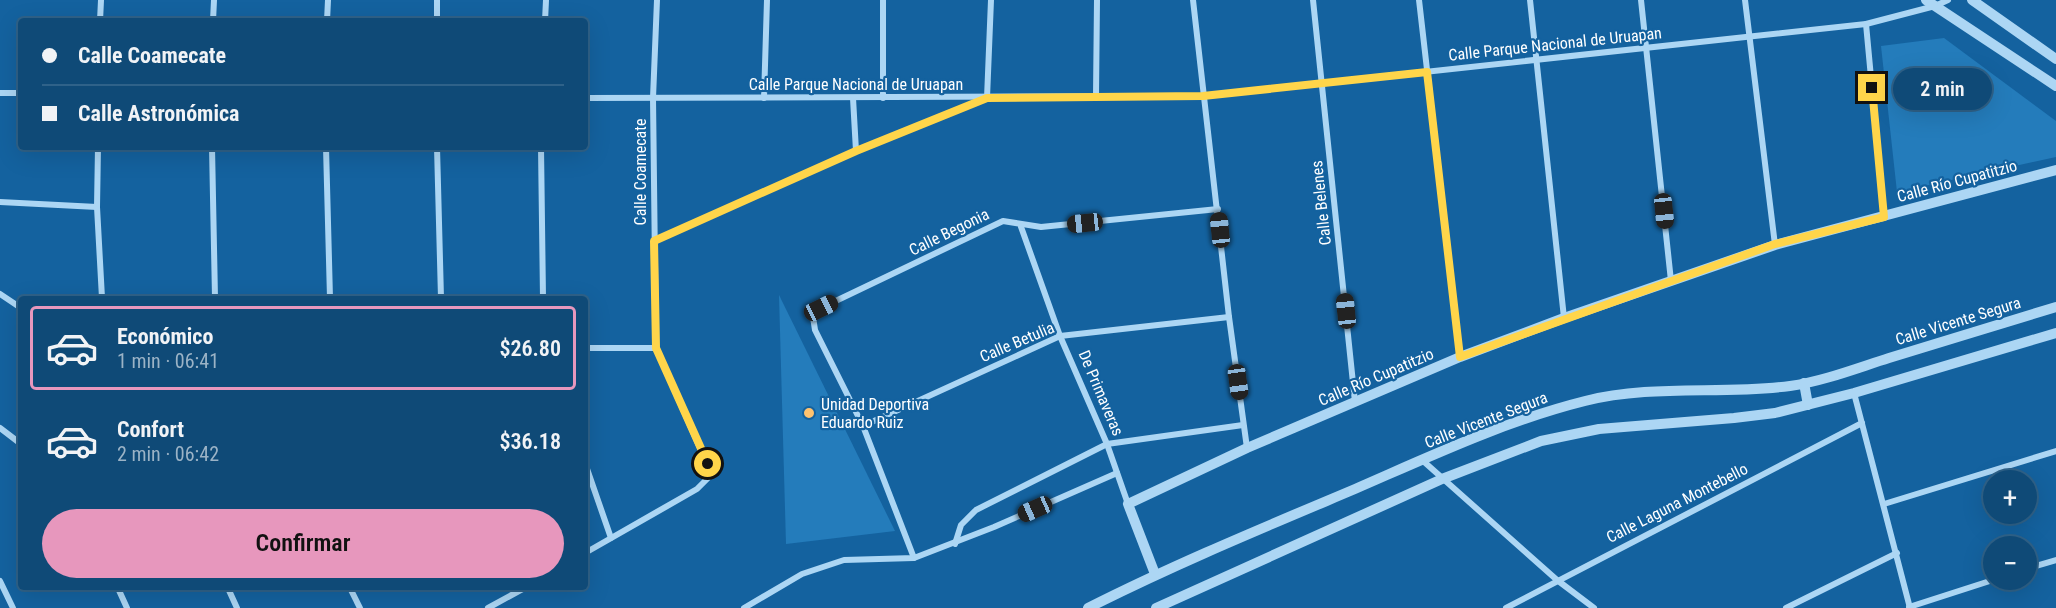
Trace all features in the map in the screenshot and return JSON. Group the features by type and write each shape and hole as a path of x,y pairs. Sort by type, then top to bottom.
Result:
{"street":[{"path":"100,18 101,0"},
{"path":"213,18 214,0"},
{"path":"327,18 328,0"},
{"path":"437,0 437,18"},
{"path":"545,18 546,0"},
{"name":"Calle Coamecate","path":"612,538 697,489 708,478 708,464 656,348 653,98 657,0"},
{"path":"764,98 767,0"},
{"path":"883,0 883,98"},
{"path":"654,241 856,151 987,98 991,0"},
{"path":"1096,96 1097,0"},
{"path":"1193,0 1229,317 1247,448"},
{"name":"Calle Belenes","path":"1313,0 1355,402"},
{"path":"1419,0 1460,357"},
{"path":"1530,0 1564,318"},
{"path":"1641,0 1671,281"},
{"path":"1745,0 1775,244"},
{"name":"Calle Parque Nacional de Uruapan","path":"588,98 1203,96 1866,24 1930,3 1948,0"},
{"path":"1972,0 2056,59"},
{"path":"1930,3 2056,86"},
{"path":"1866,24 1884,217"},
{"path":"0,93 18,93"},
{"path":"852,98 856,151"},
{"path":"98,150 97,207 102,296"},
{"path":"212,150 214,296"},
{"path":"326,150 330,296"},
{"path":"437,150 441,296"},
{"path":"541,150 543,296"},
{"name":"Calle Río Cupatitzio","path":"1128,504 1247,448 1460,357 1564,318 1775,244 2056,170"},
{"path":"0,202 97,207"},
{"name":"Calle Begonia","path":"863,426 815,330 813,317 821,308 1003,221 1041,227 1218,209"},
{"name":"De Primaveras","path":"1020,224 1060,336 1107,444 1155,574"},
{"path":"0,294 18,306"},
{"name":"Calle Vicente Segura","path":"1088,608 1155,574 1498,427 1587,400 1628,393 1753,389 1804,382 2056,307"},
{"name":"Calle Betulia","path":"863,426 1060,336 1229,317"},
{"path":"1156,608 1442,479 1541,441 1599,429 1775,413 1854,393 2056,333"},
{"path":"588,348 656,348"},
{"path":"1804,382 1808,405"},
{"path":"1854,393 1910,607 1983,583"},
{"name":"Calle Laguna Montebello","path":"1506,608 1862,423"},
{"path":"955,544 962,525 976,510 1107,444 1243,425"},
{"path":"863,426 914,558"},
{"path":"0,428 18,442"},
{"path":"1884,504 2056,451"},
{"path":"1422,460 1557,580 1594,608"},
{"path":"588,471 612,538 588,551"},
{"path":"744,608 802,574 844,560 914,558 955,544 1118,473"},
{"path":"1786,608 1897,553"},
{"path":"2037,566 2056,560"},
{"path":"0,581 13,608"},
{"path":"119,590 127,608"},
{"path":"229,590 237,608"},
{"path":"351,590 360,608"},
{"path":"488,608 518,590"}],"shaded area":[{"path":"1944,38 2056,121 2056,157 1897,192 1881,46"},
{"name":"Unidad Deportiva Eduardo Ruiz","path":"779,295 895,531 786,544"}],"place":[{"name":"Unidad Deportiva Eduardo Ruiz","path":"809,413"}],"route":[{"path":"708,464 656,348 654,241 856,151 987,98 1203,96 1427,72 1460,357 1775,244 1884,217 1872,88"}]}
